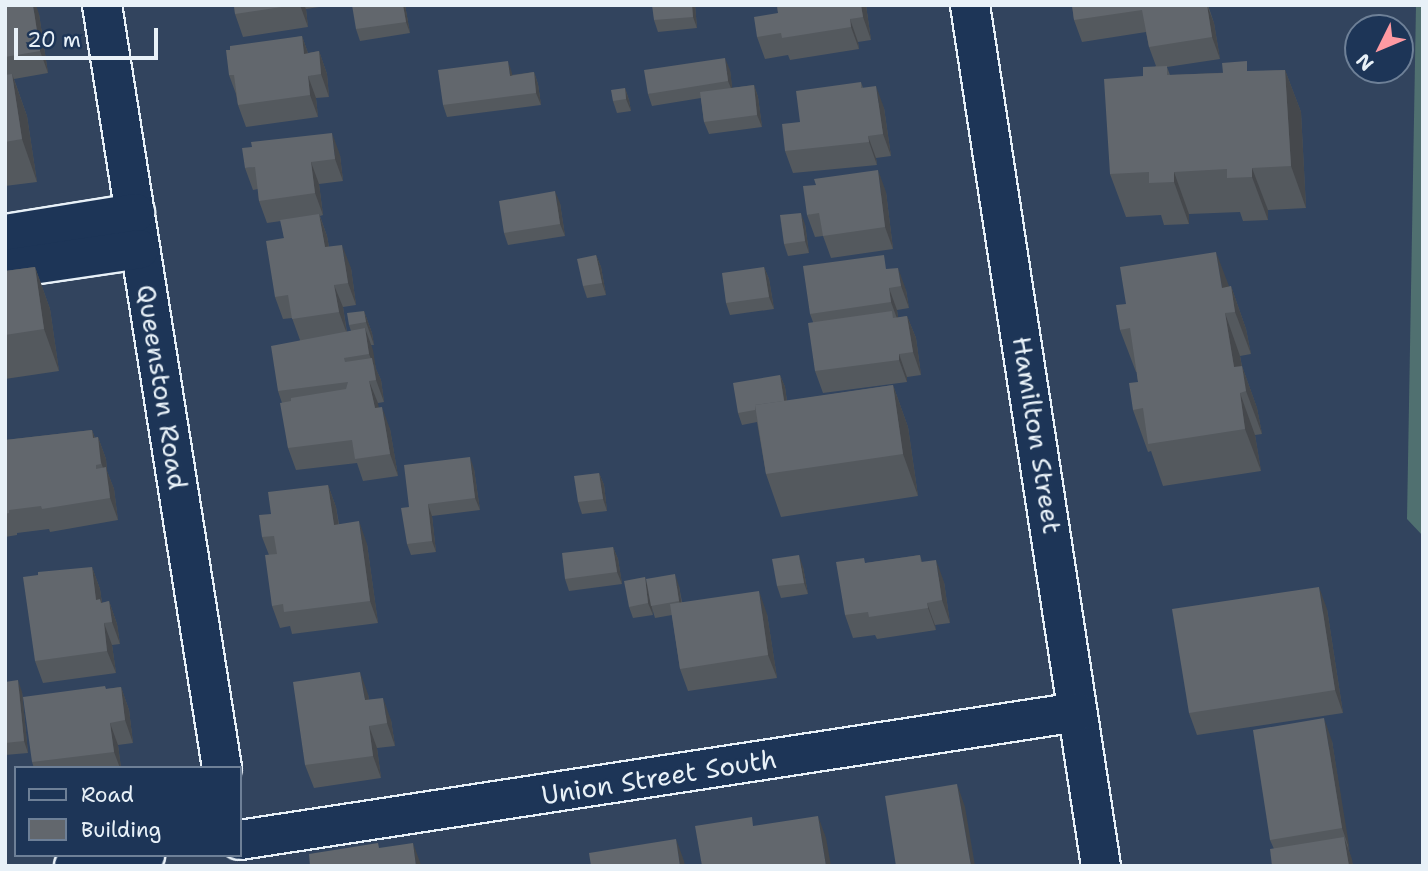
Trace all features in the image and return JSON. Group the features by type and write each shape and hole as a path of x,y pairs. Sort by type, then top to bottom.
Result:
{"street":[{"name":"Queenston Road","path":"102,5 222,766"},
{"name":"Hamilton Street","path":"970,5 1101,866"},
{"path":"5,234 138,231"},
{"path":"5,269 138,231"},
{"name":"Union Street South","path":"242,840 1077,712"},
{"path":"75,866 132,857"}],"green space":[{"path":"1416,5 1423,5 1423,536 1407,519"}],"building":[{"path":"5,5 33,5 40,51 5,57"},
{"path":"234,5 295,5 235,14"},
{"path":"352,5 403,5 406,22 356,29"},
{"path":"652,5 692,5 693,17 654,20"},
{"path":"777,5 861,5 863,17 850,19 851,27 782,38 781,33 757,37 754,17 778,13"},
{"path":"1072,5 1207,5 1212,37 1149,47 1142,10 1074,20"},
{"path":"302,36 304,54 319,51 321,74 308,76 310,95 238,105 234,75 229,75 226,50 230,50 230,46"},
{"path":"725,58 728,81 648,94 644,70"},
{"path":"508,61 510,76 534,72 536,93 443,105 438,70"},
{"path":"1247,61 1247,71 1285,70 1291,166 1252,168 1252,177 1227,178 1227,169 1174,172 1174,182 1149,183 1149,172 1110,174 1104,79 1143,76 1143,67 1167,66 1167,75 1223,73 1222,63"},
{"path":"12,74 22,139 5,142 5,75"},
{"path":"861,82 861,88 876,86 883,134 868,136 869,142 785,151 782,124 800,122 796,91"},
{"path":"754,85 757,115 704,122 700,92"},
{"path":"625,88 626,99 613,101 611,90"},
{"path":"332,133 335,159 311,162 315,193 259,201 255,167 245,168 242,148 252,147 251,142"},
{"path":"878,170 885,227 823,236 819,213 807,215 803,186 816,185 814,179"},
{"path":"555,191 560,224 504,233 499,201"},
{"path":"801,213 805,241 784,244 780,215"},
{"path":"319,214 325,247 342,245 348,283 334,285 339,312 292,319 288,295 275,297 266,241 284,238 280,220"},
{"path":"1216,252 1222,288 1231,286 1235,312 1225,313 1234,367 1242,366 1246,391 1240,393 1245,429 1148,444 1143,408 1133,410 1129,383 1138,382 1130,328 1120,330 1116,305 1126,304 1120,267"},
{"path":"596,255 602,283 583,286 577,259"},
{"path":"884,255 886,269 898,268 901,286 889,288 891,302 810,314 803,266"},
{"path":"35,267 44,329 5,335 5,271"},
{"path":"764,267 769,297 726,303 722,273"},
{"path":"364,311 366,322 349,325 347,313"},
{"path":"892,311 893,318 907,316 913,352 899,354 899,360 815,371 808,323"},
{"path":"365,328 369,354 344,358 345,362 372,358 376,380 369,381 375,408 382,407 390,454 355,459 352,440 288,448 280,403 291,401 291,398 346,389 348,382 278,391 271,346"},
{"path":"780,375 784,401 755,405 755,410 738,413 733,383"},
{"path":"893,385 903,454 766,474 755,405"},
{"path":"92,430 93,438 98,437 101,464 96,465 96,469 106,467 110,498 42,509 41,506 9,510 9,513 5,514 5,440"},
{"path":"470,457 475,498 428,504 432,541 407,544 401,508 409,507 404,465"},
{"path":"599,473 603,499 578,502 574,476"},
{"path":"328,485 334,525 359,521 370,601 284,612 283,604 272,606 265,555 277,554 274,536 262,537 259,515 271,514 268,492"},
{"path":"613,547 617,572 565,579 562,553"},
{"path":"799,555 804,583 777,586 772,559"},
{"path":"920,555 921,562 936,560 942,600 927,603 928,608 869,617 868,612 845,615 836,562 864,558 865,563"},
{"path":"92,567 96,600 100,599 101,603 109,601 112,622 104,623 107,651 35,661 23,577 38,575 38,572"},
{"path":"675,574 679,601 651,606 646,579"},
{"path":"645,577 648,603 629,607 624,581"},
{"path":"1319,587 1335,690 1189,713 1172,609"},
{"path":"759,591 768,655 680,669 670,604"},
{"path":"360,672 365,700 383,698 387,723 369,726 373,756 305,765 293,682"},
{"path":"18,680 24,741 5,743 5,682"},
{"path":"105,686 106,689 121,687 125,720 110,723 114,752 32,762 23,697"},
{"path":"1324,718 1342,828 1270,840 1253,730"},
{"path":"957,784 971,866 896,866 885,796"},
{"path":"818,816 826,866 702,866 695,826 752,817 753,826"},
{"path":"1344,837 1349,866 1272,866 1270,849"},
{"path":"676,839 680,866 591,866 589,853"},
{"path":"378,843 379,848 413,843 416,866 310,866 309,854"}]}
